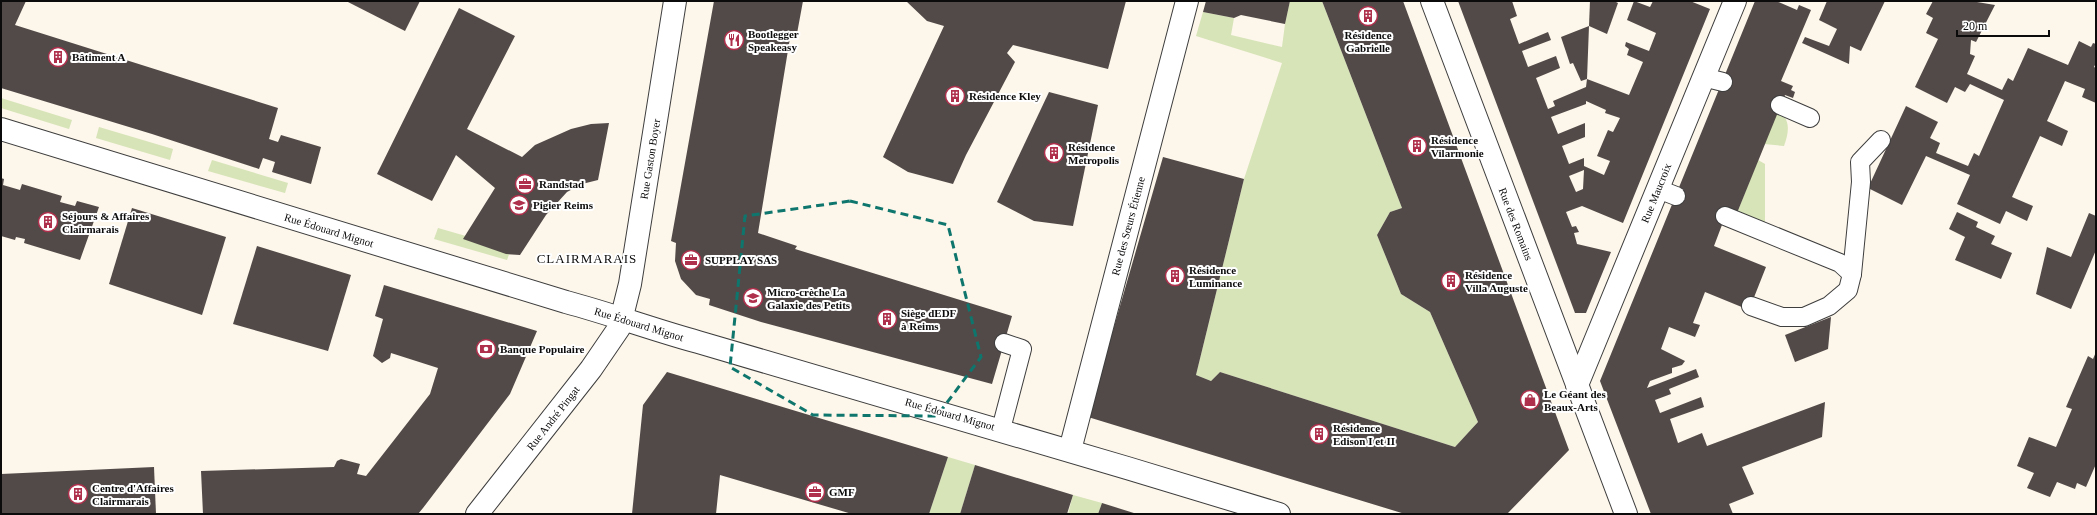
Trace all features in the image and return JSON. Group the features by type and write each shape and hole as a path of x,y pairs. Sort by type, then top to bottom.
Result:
{"street":[{"name":"Rue Gaston Boyer","path":"622,317 630,284 675,1"},
{"name":"Rue des Sœurs Étienne","path":"1070,450 1186,1"},
{"name":"Rue des Romains","path":"1432,1 1626,514"},
{"name":"Rue Maucroix","path":"1577,385 1667,193 1713,79 1735,1"},
{"name":"Rue Édouard Mignot","path":"1,129 566,302 622,317 683,338 1001,429 1279,514"},
{"name":"Rue André Pingat","path":"477,514 591,369 619,328 622,317"}],"lane":[{"path":"1780,105 1810,118"},
{"path":"1751,306 1782,317 1804,317 1828,306 1848,290 1852,274 1861,182 1860,162 1881,140"},
{"path":"1725,216 1840,263 1852,274"},
{"path":"1001,429 1022,350 1004,343"}],"highlighted area":[{"path":"850,201 948,225 981,357 937,416 813,415 730,367 745,216"}],"green space":[{"path":"1290,1 1322,1 1402,208 1390,212 1377,235 1401,294 1430,312 1478,422 1455,447 1220,372 1211,381 1196,375 1244,179 1282,63 1196,36 1203,12 1234,18 1231,35 1282,47"},
{"path":"1,98 72,120 69,129 1,108"},
{"path":"1778,110 1785,118 1788,126 1784,146 1764,144"},
{"path":"99,127 173,149 170,160 96,138"},
{"path":"212,160 288,183 285,193 208,171"},
{"path":"1758,160 1765,164 1765,224 1737,213"},
{"path":"438,228 511,249 507,260 434,239"},
{"path":"948,457 975,465 960,514 929,514"},
{"path":"1073,495 1102,503 1098,514 1068,514"}],"building":[{"name":"Bâtiment A","path":"1,1 26,1 15,25 278,108 269,139 278,142 281,135 321,147 311,184 272,172 275,162 263,158 259,169 152,134 1,88"},
{"path":"346,1 420,1 405,31"},
{"path":"714,1 803,1 796,39 790,38 758,233 797,246 795,249 1012,316 992,384 761,322 709,305 710,299 696,295 681,279 675,261 676,243 671,241"},
{"name":"Résidence Kley","path":"906,1 1126,1 1108,69 1013,45 1007,53 1015,62 966,155 953,184 908,172 883,157 944,26 927,21"},
{"path":"1206,1 1290,1 1285,24 1241,15 1234,18 1203,12"},
{"path":"1322,1 1403,1 1569,450 1507,514 1405,514 1088,417 1163,157 1244,179 1196,375 1211,381 1220,372 1455,447 1478,422 1430,312 1401,294 1377,235 1390,212 1402,208"},
{"path":"1458,1 1512,1 1517,16 1510,19 1519,44 1548,32 1551,40 1522,51 1528,67 1556,56 1560,68 1536,78 1548,109 1555,106 1553,101 1586,87 1587,79 1629,95 1643,62 1627,55 1629,49 1625,46 1626,42 1649,51 1656,33 1627,20 1634,1 1650,7 1653,1 1690,1 1710,9 1623,223 1582,206 1566,212 1572,227 1576,226 1579,232 1574,233 1577,244 1611,252 1586,313 1575,313","holes":["1586,101 1606,110 1605,113 1620,118 1613,132 1608,130 1597,156 1610,161 1604,175 1584,166 1584,158 1569,164 1562,146 1585,137 1585,123 1558,134 1551,117 1586,104","1584,170 1583,189 1576,192 1569,176"]},
{"path":"1590,1 1614,1 1618,3 1607,34 1589,26"},
{"path":"1755,1 1776,1 1797,10 1799,5 1811,10 1781,81 1793,86 1791,90 1795,92 1793,98 1785,95 1737,213 1728,209 1714,246 1766,267 1749,310 1705,292 1693,323 1700,325 1695,337 1669,327 1661,349 1685,361 1682,365 1672,368 1672,373 1650,381 1647,388 1696,369 1699,377 1669,389 1671,394 1655,400 1660,413 1701,397 1704,407 1670,419 1678,443 1702,433 1707,446 1825,402 1822,437 1742,467 1754,494 1729,504 1733,514 1651,514 1600,381"},
{"path":"1827,1 1885,1 1861,51 1850,46 1849,64 1802,43 1805,37 1829,46 1837,29 1819,20"},
{"path":"1933,1 1971,1 1995,5 1976,42 1971,40 1970,54 1975,56 1967,74 2002,90 2008,78 2013,81 2028,48 2068,65 2079,41 2091,47 2093,43 2096,44 2096,63 2094,67 2096,68 2096,103 2082,97 2085,89 2065,81 2047,121 2068,131 2062,146 2040,136 2012,197 2033,206 2027,221 2006,211 2000,224 1957,204 1970,175 1926,156 1902,205 1868,188 1906,106 1938,122 1930,138 1940,143 1936,153 1968,166 1974,153 1979,156 2004,100 1970,84 1965,92 1955,87 1947,103 1915,87 1938,39 1926,33 1933,18 1926,14"},
{"path":"459,8 515,36 467,129 522,157 535,145 571,129 591,124 609,123 598,180 582,184 567,192 546,215 520,255 506,254 463,239 495,188 456,155 432,201 377,174"},
{"path":"1589,26 1587,79 1581,81 1573,63 1570,64 1561,37"},
{"name":"Résidence Metropolis","path":"1049,92 1098,105 1073,226 1034,221 997,202"},
{"name":"Séjours & Affaires Clairmarais","path":"1,178 4,179 3,185 20,190 22,184 62,196 60,202 75,206 77,201 99,207 80,260 24,243 25,239 16,237 15,240 1,236"},
{"path":"132,208 226,237 202,315 109,284"},
{"path":"1957,212 1978,222 1976,227 1995,236 1991,244 2012,253 2001,279 1955,260 1965,237 1949,229"},
{"path":"2089,213 2096,216 2096,250 2071,309 2036,294 2047,247 2071,257"},
{"path":"257,246 351,275 328,351 233,324"},
{"path":"384,285 537,331 510,394 423,508 418,514 203,514 201,471 334,467 337,461 341,459 360,464 357,474 366,476 430,394 438,368 391,353 390,358 382,363 373,356 383,319 375,316"},
{"path":"1831,317 1828,349 1795,362 1785,335"},
{"path":"2096,352 2096,464 2086,487 2077,483 2075,489 2057,482 2050,497 2027,488 2034,473 2017,466 2029,437 2056,447 2072,409 2066,407 2088,356 2093,359"},
{"path":"667,372 948,457 929,514 852,514 720,475 716,514 632,514 643,405"},
{"path":"975,465 1073,495 1067,514 960,514"},
{"name":"Centre d'Affaires Clairmarais","path":"154,467 156,514 1,514 1,474"},
{"path":"1102,503 1137,514 1098,514"}],"place":[{"name":"Résidence Gabrielle","path":"1368,16"},
{"name":"Bootlegger Speakeasy","path":"734,40"},
{"name":"Bâtiment A","path":"58,57"},
{"name":"Résidence Kley","path":"955,96"},
{"name":"Résidence Vilarmonie","path":"1417,146"},
{"name":"Résidence Metropolis","path":"1054,153"},
{"name":"Randstad","path":"525,184"},
{"name":"Pigier Reims","path":"519,205"},
{"name":"Séjours & Affaires Clairmarais","path":"48,222"},
{"name":"SUPPLAY SAS","path":"691,260"},
{"name":"Résidence Luminance","path":"1175,276"},
{"name":"Résidence Villa Auguste","path":"1451,281"},
{"name":"Micro-crèche La Galaxie des Petits","path":"753,298"},
{"name":"Siège dEDF à Reims","path":"887,319"},
{"name":"Banque Populaire","path":"486,349"},
{"name":"Le Géant des Beaux-Arts","path":"1530,400"},
{"name":"Résidence Edison I et II","path":"1319,434"},
{"name":"GMF","path":"815,492"},
{"name":"Centre d'Affaires Clairmarais","path":"78,494"}],"district":[{"name":"CLAIRMARAIS","path":"587,258"}]}
